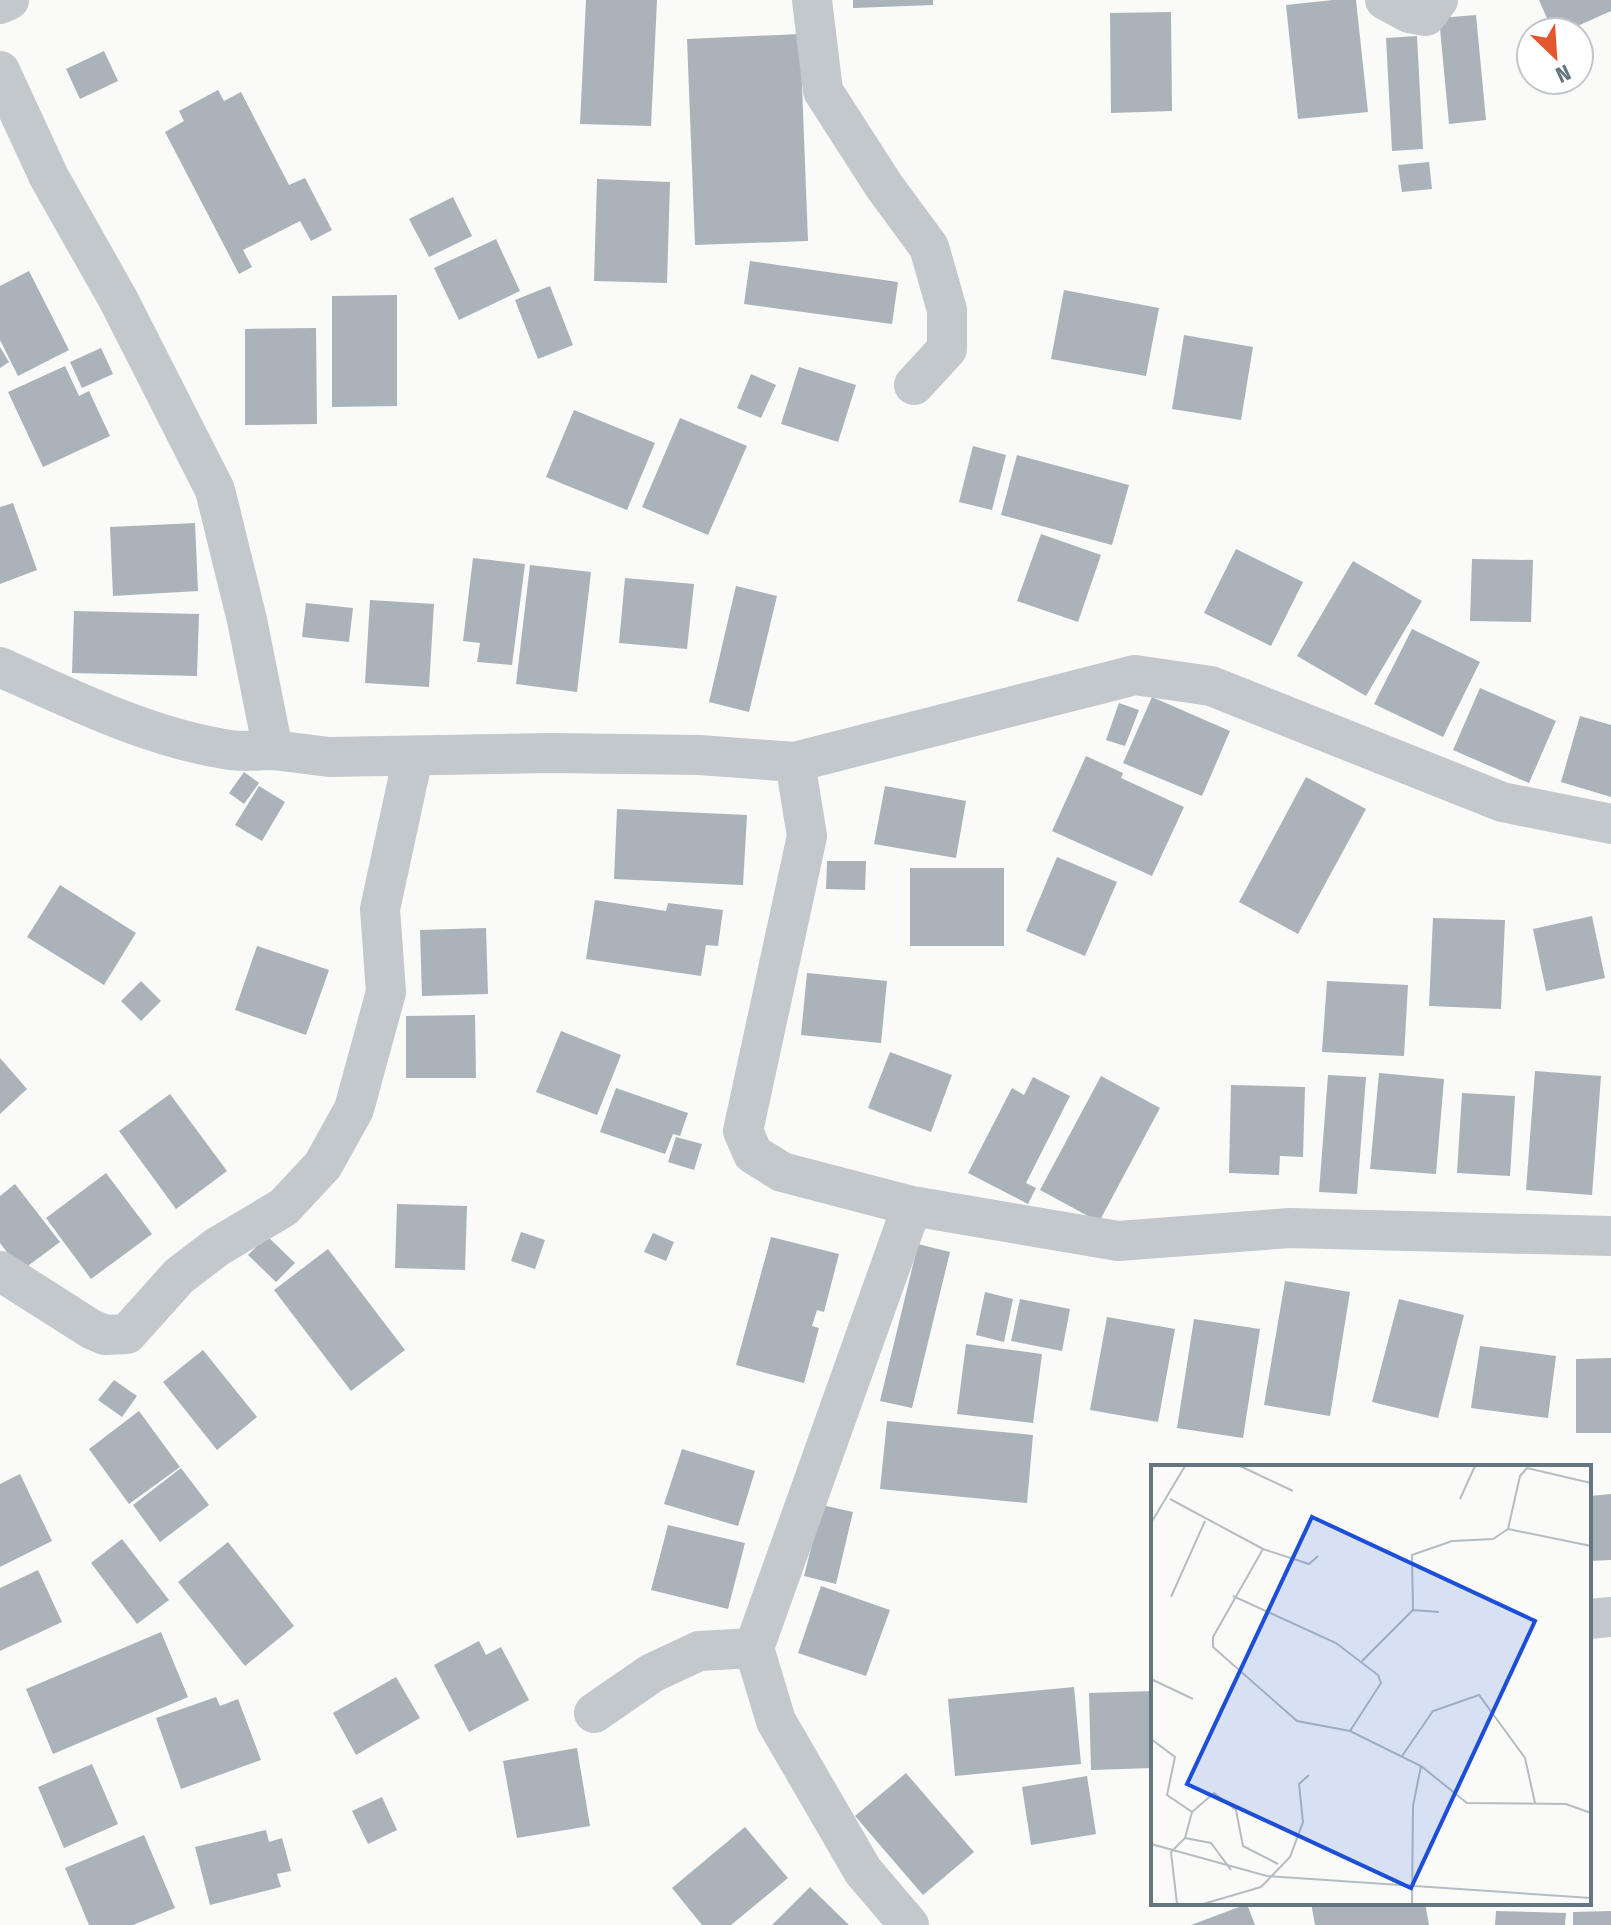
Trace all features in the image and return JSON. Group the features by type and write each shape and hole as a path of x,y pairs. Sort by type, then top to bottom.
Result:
{"street":[{"path":"0,4 9,0"},
{"path":"812,0 823,91 884,186 929,247 947,310 947,349 914,385"},
{"path":"1385,0 1409,13 1426,16 1438,0"},
{"path":"0,71 49,177 118,299 215,490 247,620 273,750"},
{"path":"0,667 68,698 165,734 232,751 273,750 329,757 551,753 699,755 795,762 1135,675 1211,686 1502,802 1611,824"},
{"path":"0,1271 91,1329 105,1335 127,1334 179,1276 217,1247 284,1207 323,1165 354,1109 386,992 380,909 413,757"},
{"path":"795,762 807,836 743,1131 753,1154 782,1172 912,1206 1118,1241 1290,1228 1611,1236"},
{"path":"909,1925 863,1871 776,1721 754,1648 912,1206"},
{"path":"1591,1619 1611,1617"},
{"path":"594,1713 652,1673 699,1651 754,1648"}],"building":[{"path":"586,0 657,0 651,126 580,124"},
{"path":"853,0 933,0 933,5 853,8"},
{"path":"1356,0 1368,112 1298,119 1286,5"},
{"path":"1539,0 1611,0 1611,11 1595,18 1546,16"},
{"path":"1171,12 1172,111 1111,113 1110,13"},
{"path":"1476,15 1486,120 1449,124 1439,18"},
{"path":"800,34 808,241 695,245 687,39"},
{"path":"1417,36 1423,149 1392,151 1386,38"},
{"path":"104,51 118,81 80,99 66,69"},
{"path":"218,90 224,101 241,92 289,185 305,178 332,230 311,241 300,221 243,250 252,267 239,274 165,132 184,121 179,111"},
{"path":"1429,162 1432,189 1402,192 1398,165"},
{"path":"597,179 670,182 667,283 594,281"},
{"path":"453,197 472,236 429,257 409,219"},
{"path":"496,239 520,291 459,320 434,268"},
{"path":"750,261 898,282 892,324 744,304"},
{"path":"29,271 69,350 18,376 0,340 0,286"},
{"path":"550,286 573,345 538,359 515,300"},
{"path":"1064,290 1159,308 1146,376 1051,359"},
{"path":"397,295 397,406 332,407 332,296"},
{"path":"316,328 317,424 245,425 245,329"},
{"path":"1184,335 1253,347 1241,420 1172,409"},
{"path":"0,347 9,362 0,368"},
{"path":"101,348 113,374 82,388 70,362"},
{"path":"65,366 79,396 89,391 110,436 43,467 8,392"},
{"path":"799,367 856,385 838,442 781,424"},
{"path":"751,374 776,385 761,418 737,408"},
{"path":"574,410 655,443 627,510 546,477"},
{"path":"680,418 747,446 708,535 642,507"},
{"path":"973,446 1006,455 992,510 959,502"},
{"path":"1017,455 1129,485 1112,545 1001,515"},
{"path":"13,503 37,570 0,584 0,507"},
{"path":"195,523 198,591 113,596 110,527"},
{"path":"1041,534 1101,555 1078,622 1017,601"},
{"path":"1236,549 1303,582 1271,646 1204,613"},
{"path":"473,558 525,564 512,665 477,662 480,643 463,641"},
{"path":"1472,559 1533,560 1531,622 1470,621"},
{"path":"1353,561 1422,601 1366,696 1297,656"},
{"path":"530,565 591,572 577,692 516,684"},
{"path":"625,578 694,584 687,649 619,643"},
{"path":"736,586 777,596 749,712 709,702"},
{"path":"370,600 434,604 429,687 365,683"},
{"path":"306,603 353,608 349,642 302,637"},
{"path":"74,611 199,614 197,676 72,673"},
{"path":"1412,629 1480,662 1443,737 1374,704"},
{"path":"1480,688 1556,721 1529,783 1453,750"},
{"path":"1152,697 1230,731 1202,796 1123,763"},
{"path":"1119,703 1139,710 1125,746 1106,740"},
{"path":"1580,716 1611,725 1611,797 1561,782"},
{"path":"1086,756 1123,773 1121,778 1184,807 1152,876 1052,831"},
{"path":"244,772 259,783 244,804 229,793"},
{"path":"1306,777 1366,809 1298,934 1239,902"},
{"path":"259,786 285,802 262,841 235,825"},
{"path":"885,786 966,801 956,858 874,844"},
{"path":"617,809 747,815 743,885 614,879"},
{"path":"1057,857 1117,882 1085,956 1026,931"},
{"path":"827,861 866,861 865,890 826,889"},
{"path":"910,868 1004,868 1004,946 910,946"},
{"path":"60,885 136,933 104,985 27,937"},
{"path":"595,900 666,911 668,903 723,910 718,946 706,945 701,976 586,959"},
{"path":"1592,916 1605,978 1546,991 1533,929"},
{"path":"1433,918 1505,920 1501,1009 1429,1006"},
{"path":"486,928 488,994 422,996 420,930"},
{"path":"257,946 329,970 306,1035 235,1010"},
{"path":"807,973 887,981 881,1043 801,1035"},
{"path":"141,981 161,1001 141,1021 121,1001"},
{"path":"1327,981 1408,985 1404,1056 1322,1052"},
{"path":"475,1015 476,1078 406,1078 406,1016"},
{"path":"561,1031 621,1055 597,1115 536,1092"},
{"path":"890,1052 952,1075 931,1132 868,1108"},
{"path":"0,1058 27,1089 0,1114"},
{"path":"1535,1071 1601,1076 1592,1195 1526,1190"},
{"path":"1379,1073 1444,1079 1436,1174 1370,1169"},
{"path":"1328,1075 1366,1077 1357,1194 1319,1192"},
{"path":"1101,1076 1160,1108 1099,1222 1040,1190"},
{"path":"1033,1077 1070,1096 1026,1183 1036,1188 1028,1204 968,1173 1012,1088 1024,1095"},
{"path":"1231,1085 1305,1087 1303,1157 1280,1156 1279,1175 1229,1173"},
{"path":"616,1088 688,1113 680,1136 673,1134 665,1154 600,1132"},
{"path":"1462,1093 1515,1096 1510,1176 1457,1173"},
{"path":"170,1094 227,1171 176,1209 119,1131"},
{"path":"676,1137 702,1144 694,1170 668,1162"},
{"path":"106,1173 152,1234 91,1279 46,1218"},
{"path":"15,1184 60,1242 21,1271 0,1243 0,1196"},
{"path":"397,1204 467,1206 465,1270 395,1268"},
{"path":"521,1232 545,1240 535,1269 511,1261"},
{"path":"653,1233 674,1242 666,1261 644,1252"},
{"path":"267,1236 295,1263 276,1282 248,1255"},
{"path":"771,1237 839,1254 824,1312 817,1310 812,1326 819,1328 804,1383 736,1365"},
{"path":"918,1244 950,1252 912,1408 880,1401"},
{"path":"328,1249 405,1350 351,1391 274,1290"},
{"path":"1285,1281 1350,1292 1330,1416 1264,1405"},
{"path":"985,1292 1013,1299 1004,1342 976,1335"},
{"path":"1020,1299 1070,1309 1062,1351 1011,1341"},
{"path":"1399,1299 1464,1315 1438,1418 1372,1402"},
{"path":"1107,1317 1175,1329 1158,1422 1090,1410"},
{"path":"1194,1319 1260,1329 1243,1438 1177,1428"},
{"path":"966,1344 1042,1354 1033,1423 957,1414"},
{"path":"1480,1346 1556,1356 1548,1418 1471,1408"},
{"path":"203,1350 257,1417 217,1450 163,1382"},
{"path":"1611,1358 1611,1433 1576,1433 1576,1359"},
{"path":"114,1380 137,1396 122,1417 98,1400"},
{"path":"139,1411 180,1467 129,1504 89,1449"},
{"path":"887,1421 1033,1435 1027,1503 880,1489"},
{"path":"682,1449 755,1471 738,1526 664,1504"},
{"path":"181,1468 209,1505 160,1542 133,1505"},
{"path":"20,1474 52,1541 0,1567 0,1484"},
{"path":"1611,1494 1611,1560 1591,1561 1591,1496"},
{"path":"822,1505 853,1512 836,1584 804,1576"},
{"path":"668,1525 745,1543 728,1609 651,1590"},
{"path":"122,1539 169,1600 137,1624 91,1563"},
{"path":"228,1542 294,1626 245,1666 178,1582"},
{"path":"38,1570 62,1622 0,1651 0,1588"},
{"path":"821,1586 890,1610 866,1676 798,1653"},
{"path":"161,1632 188,1697 53,1754 26,1689"},
{"path":"479,1641 486,1655 501,1647 529,1700 469,1732 434,1665"},
{"path":"396,1677 420,1718 356,1755 333,1713"},
{"path":"1074,1687 1081,1764 955,1776 948,1699"},
{"path":"1151,1691 1151,1768 1091,1770 1089,1693"},
{"path":"216,1697 220,1706 238,1699 261,1760 181,1789 156,1718"},
{"path":"577,1748 590,1826 517,1838 503,1761"},
{"path":"92,1764 118,1824 64,1848 38,1787"},
{"path":"906,1773 974,1852 923,1895 855,1816"},
{"path":"1087,1776 1096,1834 1031,1845 1022,1787"},
{"path":"382,1797 397,1830 368,1844 352,1811"},
{"path":"745,1827 788,1878 731,1925 702,1925 672,1888"},
{"path":"266,1830 269,1842 282,1838 291,1871 277,1874 281,1887 210,1905 195,1847"},
{"path":"144,1835 175,1908 133,1925 89,1925 65,1868"},
{"path":"810,1887 849,1925 772,1925"},
{"path":"1247,1905 1255,1925 1191,1925"},
{"path":"1311,1905 1425,1905 1429,1925 1315,1925"},
{"path":"1496,1911 1566,1913 1565,1925 1495,1925"},
{"path":"1611,1911 1611,1925 1573,1925 1573,1912"}]}
